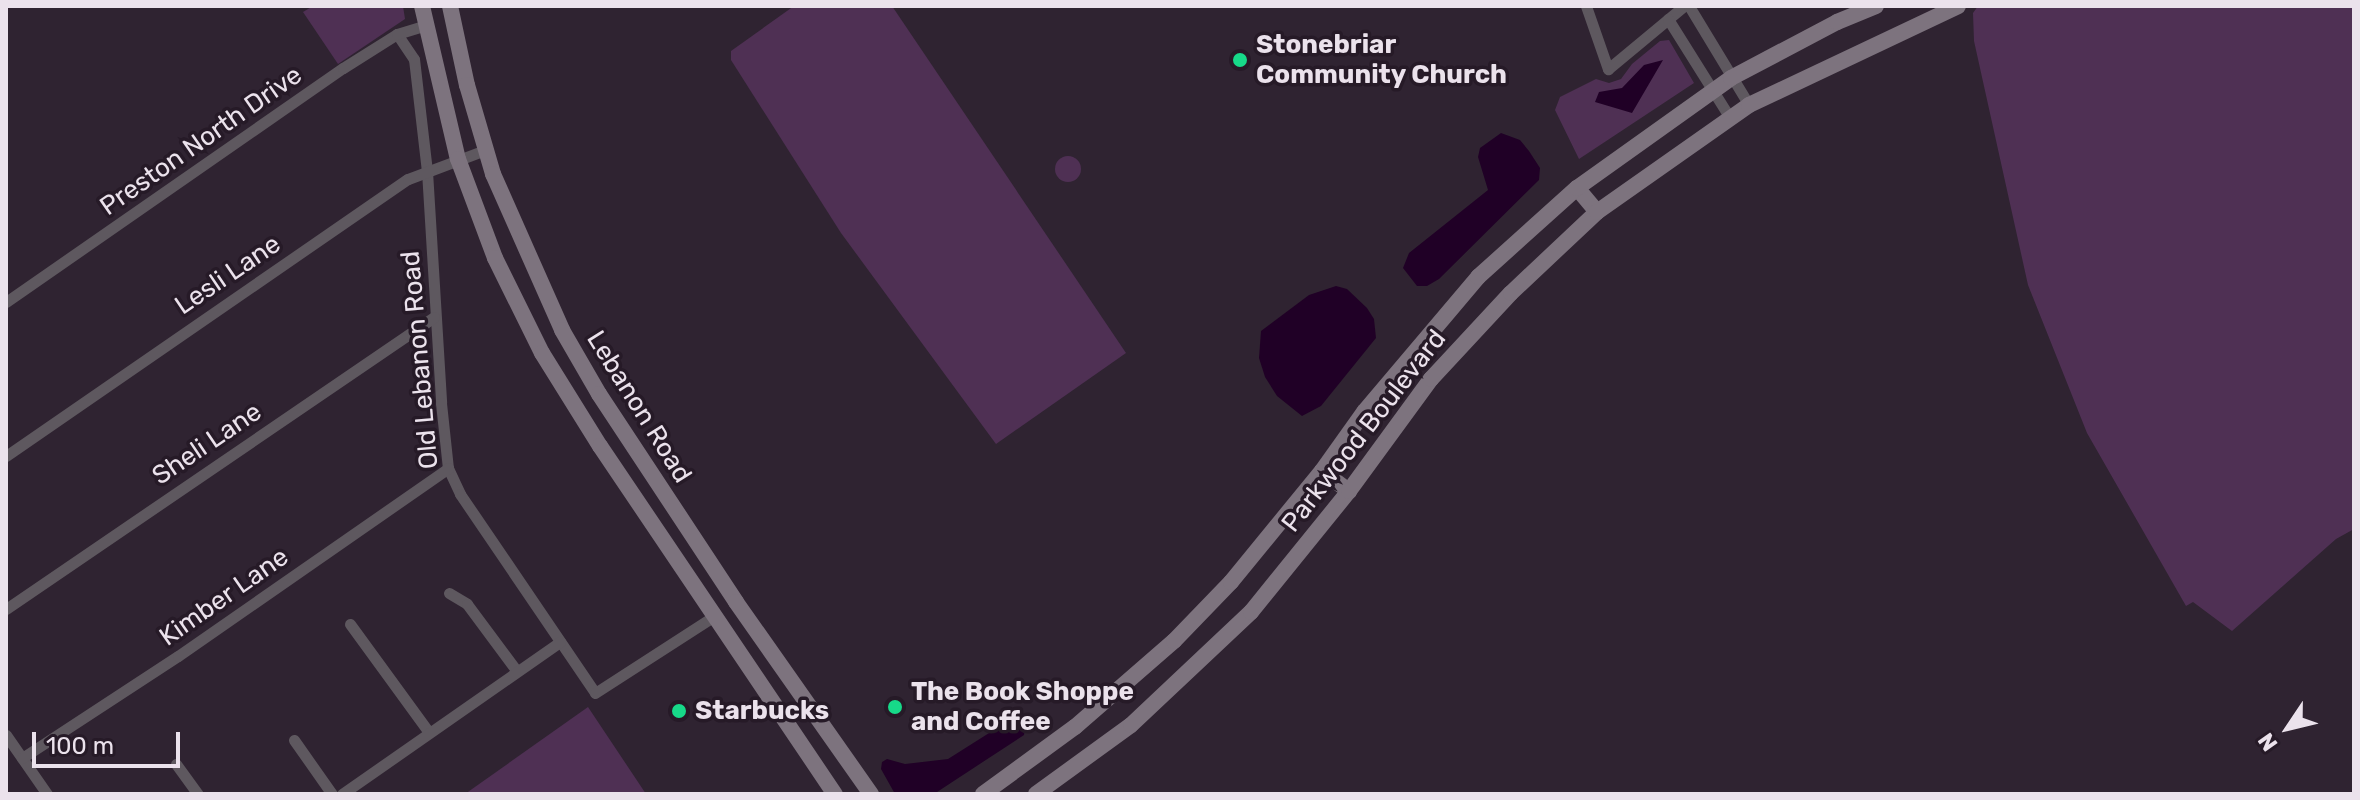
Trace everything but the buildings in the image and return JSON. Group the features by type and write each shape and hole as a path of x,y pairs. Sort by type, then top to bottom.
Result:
{"main road":[{"name":"Lebanon Road","path":"422,6 458,159 495,258 542,353 600,446 835,794"},
{"name":"Lebanon Road","path":"450,6 485,150 512,223 562,330 599,394 736,602 871,794"},
{"name":"Parkwood Boulevard","path":"983,794 1075,727 1174,641 1231,582 1322,471 1364,412 1478,277 1577,188 1731,78 1824,29 1876,6"},
{"name":"Parkwood Boulevard","path":"1036,794 1131,725 1251,612 1349,491 1431,379 1511,293 1597,212 1749,105 1958,6"},
{"path":"1577,188 1597,212"},
{"path":"1435,329 1458,349"},
{"path":"1322,471 1349,491"},
{"path":"716,615 736,602"}],"street":[{"path":"1586,6 1608,69 1686,6 1749,105"},
{"path":"1668,19 1730,118"},
{"name":"Preston North Drive","path":"6,302 343,68 397,34 426,25"},
{"name":"Old Lebanon Road","path":"397,34 414,59 427,171 434,317 448,468 477,522 595,693 716,615"},
{"name":"Lesli Lane","path":"6,456 408,179 485,150"},
{"name":"Sheli Lane","path":"6,609 434,317"},
{"name":"Kimber Lane","path":"22,758 178,656 448,468"},
{"path":"449,593 467,604 516,670"},
{"path":"350,624 428,731"},
{"path":"342,794 428,731 560,642"},
{"path":"6,735 47,794"},
{"path":"294,740 332,794"},
{"path":"176,764 198,794"}],"shaded area":[{"path":"313,6 403,6 405,19 338,64 303,12"},
{"path":"794,6 892,6 1126,353 996,444 841,233 731,60 731,51"},
{"path":"1978,6 2354,6 2354,529 2336,539 2232,631 2193,602 2186,606 2087,433 2028,285 1974,41 1973,13"},
{"path":"1669,40 1694,83 1579,159 1555,110 1560,97 1596,79 1609,83 1621,79 1632,64 1660,41"},
{"path":"1663,60 1632,113 1595,102 1599,92 1622,88 1644,65"},
{"path":"1501,133 1520,140 1529,151 1540,168 1539,180 1439,279 1427,286 1417,286 1403,268 1409,253 1488,190 1478,157 1480,148"},
{"path":"1068,156 1077,160 1081,169 1077,178 1068,182 1059,178 1055,169 1059,160"},
{"path":"1336,286 1347,289 1367,308 1374,319 1376,338 1321,406 1302,416 1277,396 1265,377 1259,358 1261,331 1309,295"},
{"path":"588,707 646,794 465,794"},
{"path":"1016,716 1026,721 1024,735 934,794 895,794 881,769 882,762 887,759 905,764 948,759"}],"place":[{"name":"Stonebriar Community Church","path":"1240,60"},
{"name":"The Book Shoppe and Coffee","path":"895,707"},
{"name":"Starbucks","path":"679,711"}]}
